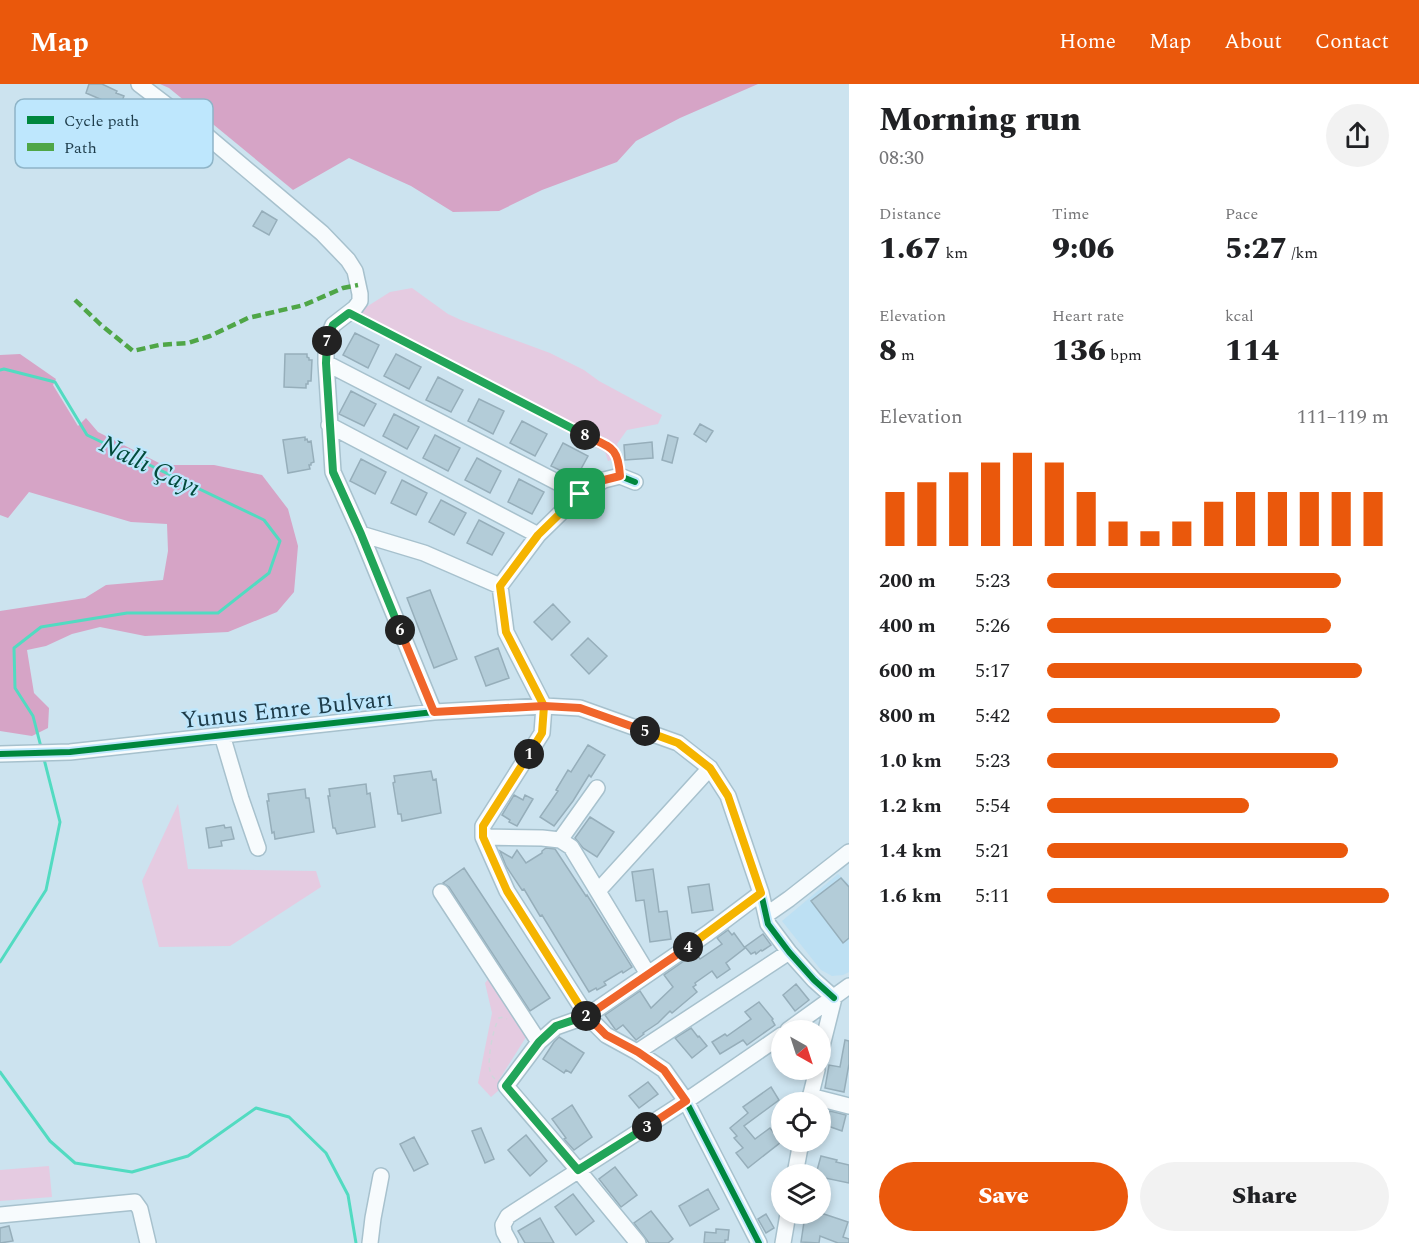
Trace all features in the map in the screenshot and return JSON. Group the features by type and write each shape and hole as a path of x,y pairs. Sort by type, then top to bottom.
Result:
{"street":[{"path":"139,84 159,99"},
{"path":"213,141 322,233 348,260 355,271 360,301 355,308 333,325 326,342 333,472 434,712"},
{"path":"326,363 580,494"},
{"path":"329,425 538,535"},
{"path":"635,482 620,476 604,480 580,494 538,535 500,586 506,632 544,706 542,733 483,826 483,837 507,891 587,1016 606,1035 638,1052 664,1070 686,1101 759,1243"},
{"path":"361,534 424,553 500,586"},
{"name":"Yunus Emre Bulvarı","path":"0,754 70,752 434,712 544,706 580,708 678,743 710,768 728,796 761,893 768,924 813,980 834,998"},
{"path":"222,735 258,848"},
{"path":"598,891 710,768"},
{"path":"560,840 597,788"},
{"path":"483,837 560,840 571,847 648,974"},
{"path":"766,915 849,852"},
{"path":"441,891 539,1042"},
{"path":"638,1243 507,1085 539,1042 556,1026 587,1016 708,933 761,893"},
{"path":"638,1052 789,952"},
{"path":"802,1020 849,986"},
{"path":"828,1020 834,998"},
{"path":"510,1243 504,1232 503,1224 508,1216 686,1101 771,1043"},
{"path":"831,1103 849,1106"},
{"path":"370,1243 381,1176"},
{"path":"0,1215 135,1202 140,1209 148,1243"},
{"path":"783,1243 786,1224"}],"path":[{"path":"349,313 611,448 616,452 619,461 620,476"},
{"path":"507,1085 492,1076 489,1070 490,1057 495,1025 499,1018 504,1017 512,1021"}],"shaded area":[{"path":"160,84 758,84 680,118 636,141 617,162 542,190 499,211 453,212 411,186 349,158 293,190 213,124 213,99 182,99"},
{"path":"412,288 448,314 550,353 584,370 599,381 662,415 658,424 627,430 617,444 621,456 608,461 605,452 353,321 360,311 390,292"},
{"path":"20,354 56,379 53,385 78,426 86,418 98,432 163,465 214,465 262,475 288,509 298,546 294,592 277,612 228,632 145,636 100,627 72,634 46,646 27,650 34,693 49,708 48,728 32,736 0,731 0,611 85,598 106,585 163,580 168,551 167,524 131,522 29,492 8,518 0,515 0,355"},
{"path":"178,804 188,869 316,871 321,887 230,946 159,947 142,881"},
{"path":"838,874 849,884 849,972 832,976 821,970 782,921"},
{"path":"490,977 528,1034 499,1080 499,1090 491,1097 478,1083 492,1013 485,983"},
{"path":"49,1166 52,1197 0,1201 0,1170"}],"building":[{"path":"89,84 102,84 124,96 123,99 100,99 86,93"},
{"path":"262,211 277,220 269,235 253,226"},
{"path":"355,333 379,345 368,368 343,355"},
{"path":"285,354 307,354 309,360 312,360 311,381 308,381 306,388 284,387"},
{"path":"396,354 421,367 409,389 384,376"},
{"path":"438,377 463,390 451,412 426,400"},
{"path":"351,391 376,404 364,426 339,414"},
{"path":"479,399 504,411 493,434 468,421"},
{"path":"394,414 419,427 407,449 383,436"},
{"path":"522,421 547,434 535,456 510,443"},
{"path":"700,424 713,431 706,442 694,434"},
{"path":"435,435 460,448 448,471 423,458"},
{"path":"668,435 678,438 672,463 662,460"},
{"path":"305,437 308,442 311,441 314,462 309,465 310,469 288,473 283,440"},
{"path":"652,442 653,458 625,460 624,445"},
{"path":"563,443 588,456 576,478 551,466"},
{"path":"477,458 501,471 490,493 465,480"},
{"path":"361,459 386,472 375,494 350,481"},
{"path":"519,479 544,492 532,514 508,502"},
{"path":"402,480 427,493 416,515 391,503"},
{"path":"441,500 466,513 454,535 429,522"},
{"path":"479,520 504,533 492,555 467,543"},
{"path":"430,590 457,659 434,668 407,598"},
{"path":"553,604 570,622 552,640 534,622"},
{"path":"588,638 607,656 589,674 571,655"},
{"path":"498,648 509,678 486,686 475,657"},
{"path":"588,745 605,755 554,826 540,817 558,791 556,790 568,770 571,772"},
{"path":"431,771 433,780 436,779 441,813 402,821 401,814 398,814 394,776"},
{"path":"366,784 367,794 370,793 375,827 337,834 333,828 329,789"},
{"path":"305,789 306,798 309,798 314,832 275,839 267,801 269,801 268,794"},
{"path":"514,795 523,800 525,795 533,799 517,826 502,815"},
{"path":"590,817 614,832 597,857 583,848 575,838"},
{"path":"224,825 225,828 231,827 234,839 221,841 222,846 209,848 206,828"},
{"path":"546,848 555,849 632,967 604,982 606,985 597,990 596,988 589,992 542,915 540,916 524,889 522,890 506,866 500,851 512,858 517,850 526,863"},
{"path":"464,868 550,998 530,1011 449,887 443,883"},
{"path":"653,869 659,912 667,911 671,939 650,942 644,900 636,901 632,872"},
{"path":"841,878 849,887 849,938 843,943 811,901"},
{"path":"709,884 713,910 692,913 688,887"},
{"path":"728,930 732,935 734,933 745,948 726,963 730,969 717,978 712,971 695,983 693,987 697,992 636,1040 623,1025 615,1029 605,1015 640,991 651,1008 673,987 664,975 694,954 700,959 722,944 717,938"},
{"path":"763,934 771,945 756,954 755,952 751,954 745,947"},
{"path":"796,984 809,1000 795,1011 783,995"},
{"path":"759,1002 773,1019 771,1028 747,1045 743,1040 720,1054 712,1042 725,1034 727,1036 751,1019 745,1012"},
{"path":"691,1028 707,1046 692,1058 675,1038"},
{"path":"559,1037 584,1053 571,1073 566,1070 564,1073 543,1059"},
{"path":"845,1040 849,1041 849,1064 844,1092 825,1088 826,1080 831,1080 831,1065 840,1067"},
{"path":"648,1082 658,1094 639,1108 629,1096"},
{"path":"771,1087 774,1092 771,1092 771,1106 744,1126 755,1139 771,1129 771,1150 748,1168 736,1153 743,1148 734,1138 737,1136 730,1128 748,1113 743,1107"},
{"path":"572,1105 592,1137 574,1150 552,1119"},
{"path":"831,1111 846,1115 842,1131 831,1127"},
{"path":"481,1128 494,1159 485,1163 472,1131"},
{"path":"526,1135 547,1161 530,1176 508,1150"},
{"path":"414,1137 428,1164 414,1171 400,1144"},
{"path":"821,1156 849,1165 849,1183 831,1179 831,1164 819,1164"},
{"path":"615,1167 637,1195 621,1207 599,1179"},
{"path":"708,1189 719,1209 690,1226 679,1206"},
{"path":"573,1194 594,1221 576,1235 555,1207"},
{"path":"651,1211 673,1239 668,1243 649,1243 634,1223"},
{"path":"766,1214 774,1228 766,1233 758,1219"},
{"path":"831,1216 848,1222 843,1237 849,1239 849,1243 838,1243 820,1236 819,1243 801,1242 804,1224 831,1224"},
{"path":"540,1218 554,1243 525,1243 518,1231"},
{"path":"9,1226 13,1241 0,1243 0,1228"},
{"path":"716,1229 729,1230 728,1240 725,1240 725,1243 704,1243 705,1232 716,1233"}],"waterway":[{"name":"Nallı Çayı","path":"0,370 4,369 55,382 87,435 264,520 280,541 269,573 218,613 127,613 41,627 14,648 15,688 33,716 41,747"},
{"path":"0,962 46,890 60,822 44,759"},
{"path":"0,1072 50,1141 75,1163 132,1172 188,1156 256,1108 289,1117 326,1153 348,1195 356,1243"}],"marked path":[{"path":"75,300 133,351 159,345 188,343 210,336 248,318 304,305 343,288 358,285"}],"cycle path":[{"path":"635,482 620,476 604,480 580,494 538,535 500,586 506,632 544,706 542,733 483,826 483,837 507,891 587,1016 606,1035 664,1070 686,1101 759,1243"},
{"path":"0,754 70,752 434,712 544,706 580,708 678,743 710,768 728,796 761,893 768,924 789,952 834,998"}],"route":[{"path":"580,494 538,535 500,586 506,632 544,706 542,733 483,826 483,837 507,891 587,1016 556,1026 539,1042 506,1086 578,1170 686,1101 664,1070 638,1052 606,1035 587,1016 708,933 761,893 728,796 710,768 678,743 580,708 544,706 434,712 333,472 326,363 326,342 333,325 349,313 611,448 616,452 619,461 620,476 604,480 580,494"}]}
